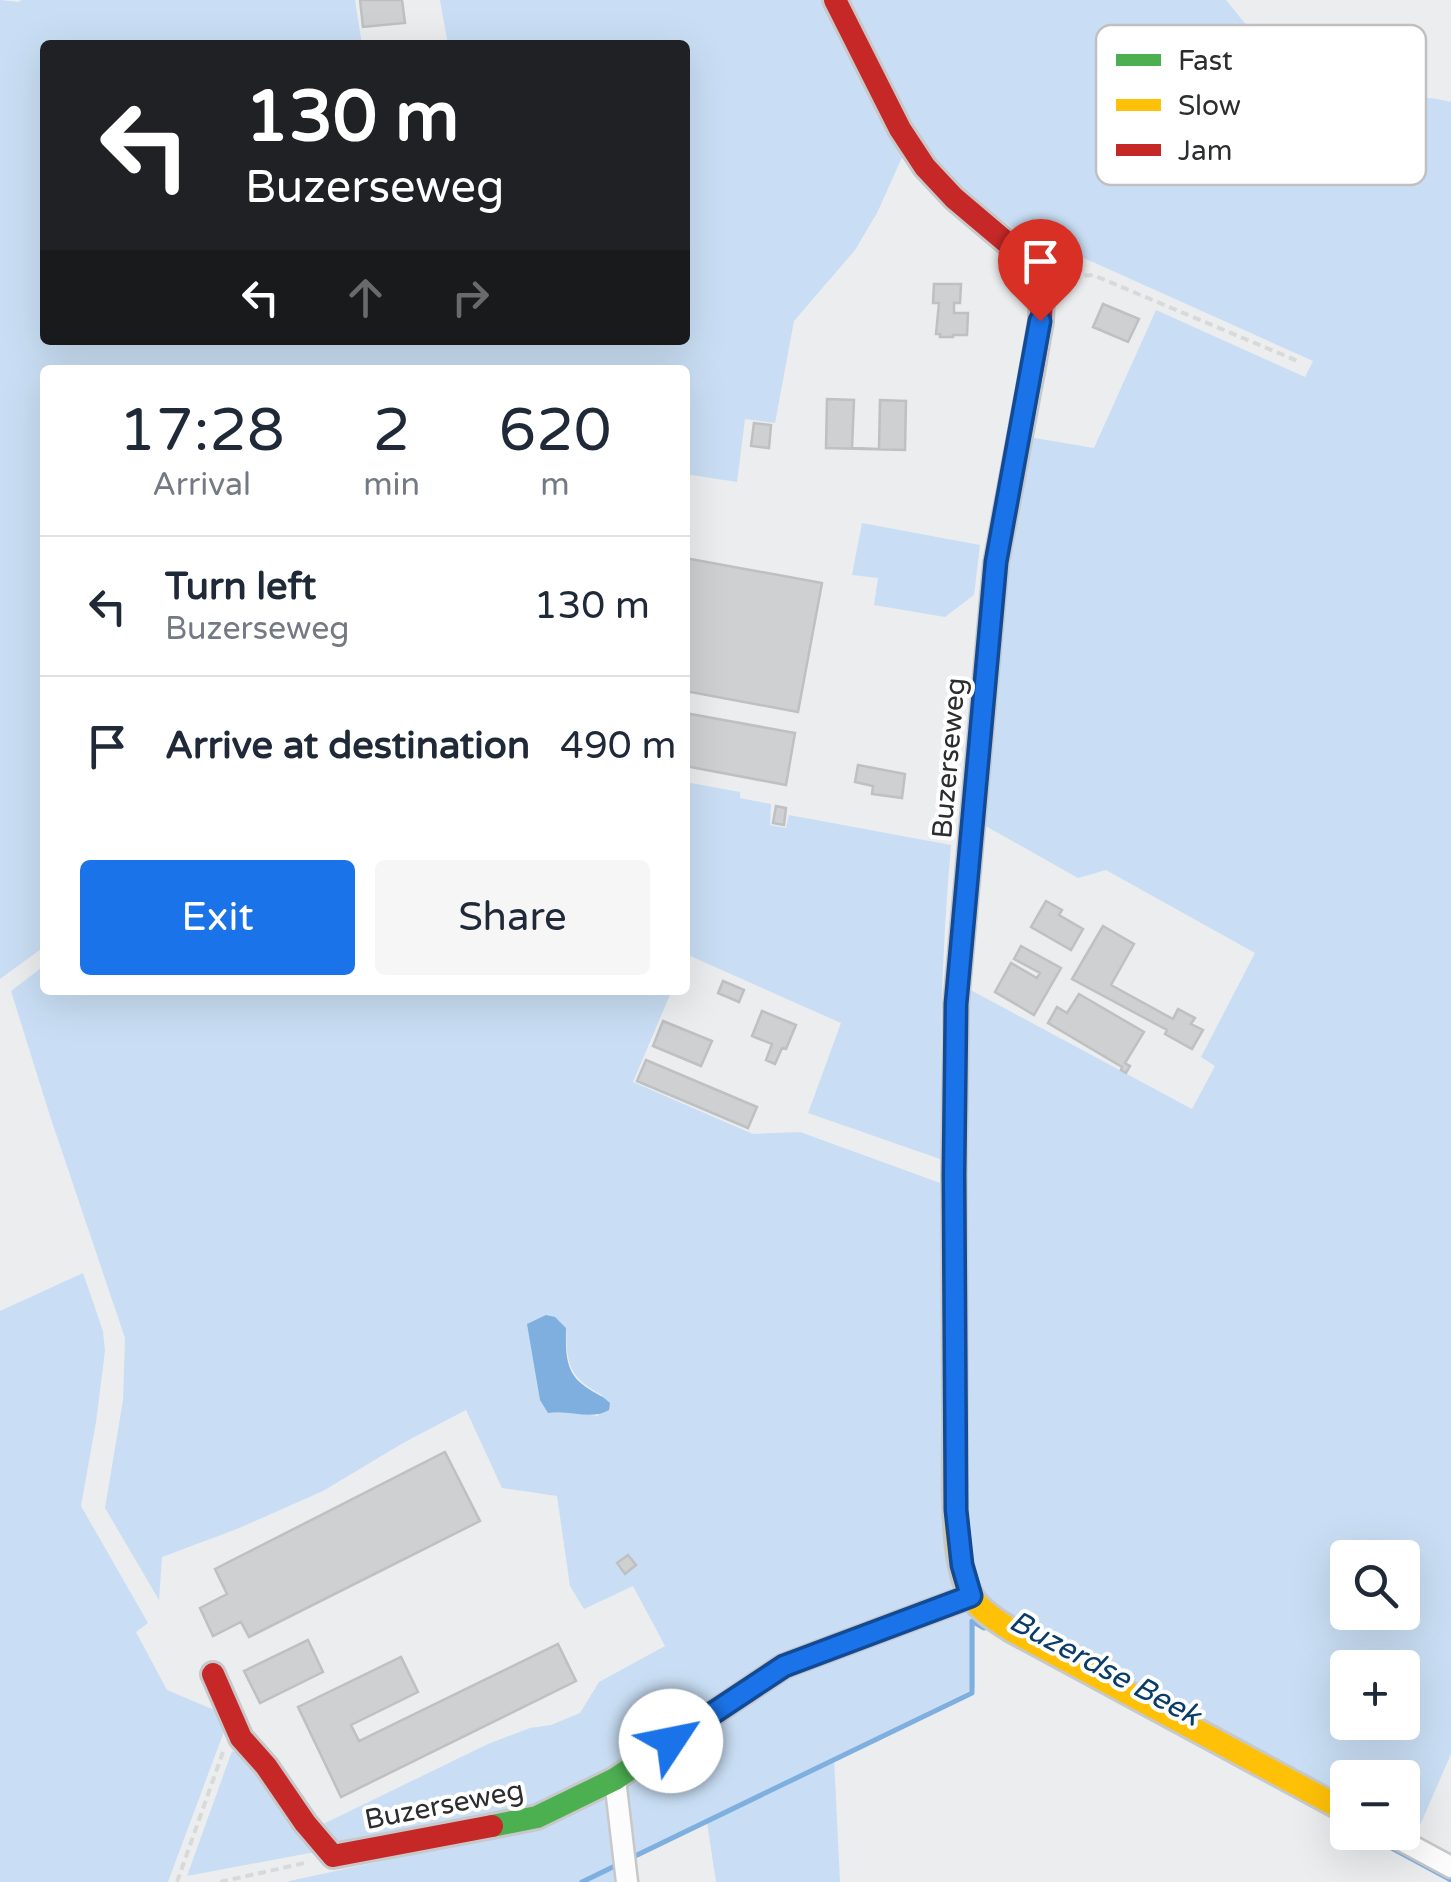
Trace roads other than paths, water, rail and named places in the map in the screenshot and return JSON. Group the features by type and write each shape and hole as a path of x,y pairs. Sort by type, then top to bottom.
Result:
{"street":[{"name":"Buzerseweg","path":"213,1674 241,1738 333,1856 537,1817 615,1779 784,1666 971,1596 962,1565 956,1510 956,1004 996,562 1042,292 1025,258 924,167 835,0"},
{"path":"971,1596 987,1614 1011,1630 1330,1802"},
{"path":"615,1779 627,1882"},
{"path":"1418,1850 1451,1868"}],"water":[{"path":"546,1315 555,1317 566,1328 567,1358 572,1372 610,1403 609,1410 595,1415 548,1413 540,1400 527,1324"}],"waterway":[{"name":"Buzerdse Beek","path":"633,1857 972,1693 972,1621 984,1628"},
{"name":"Buzerdse Beek","path":"1395,1850 1451,1880"},
{"name":"Buzerdse Beek","path":"582,1882 619,1864"}]}
